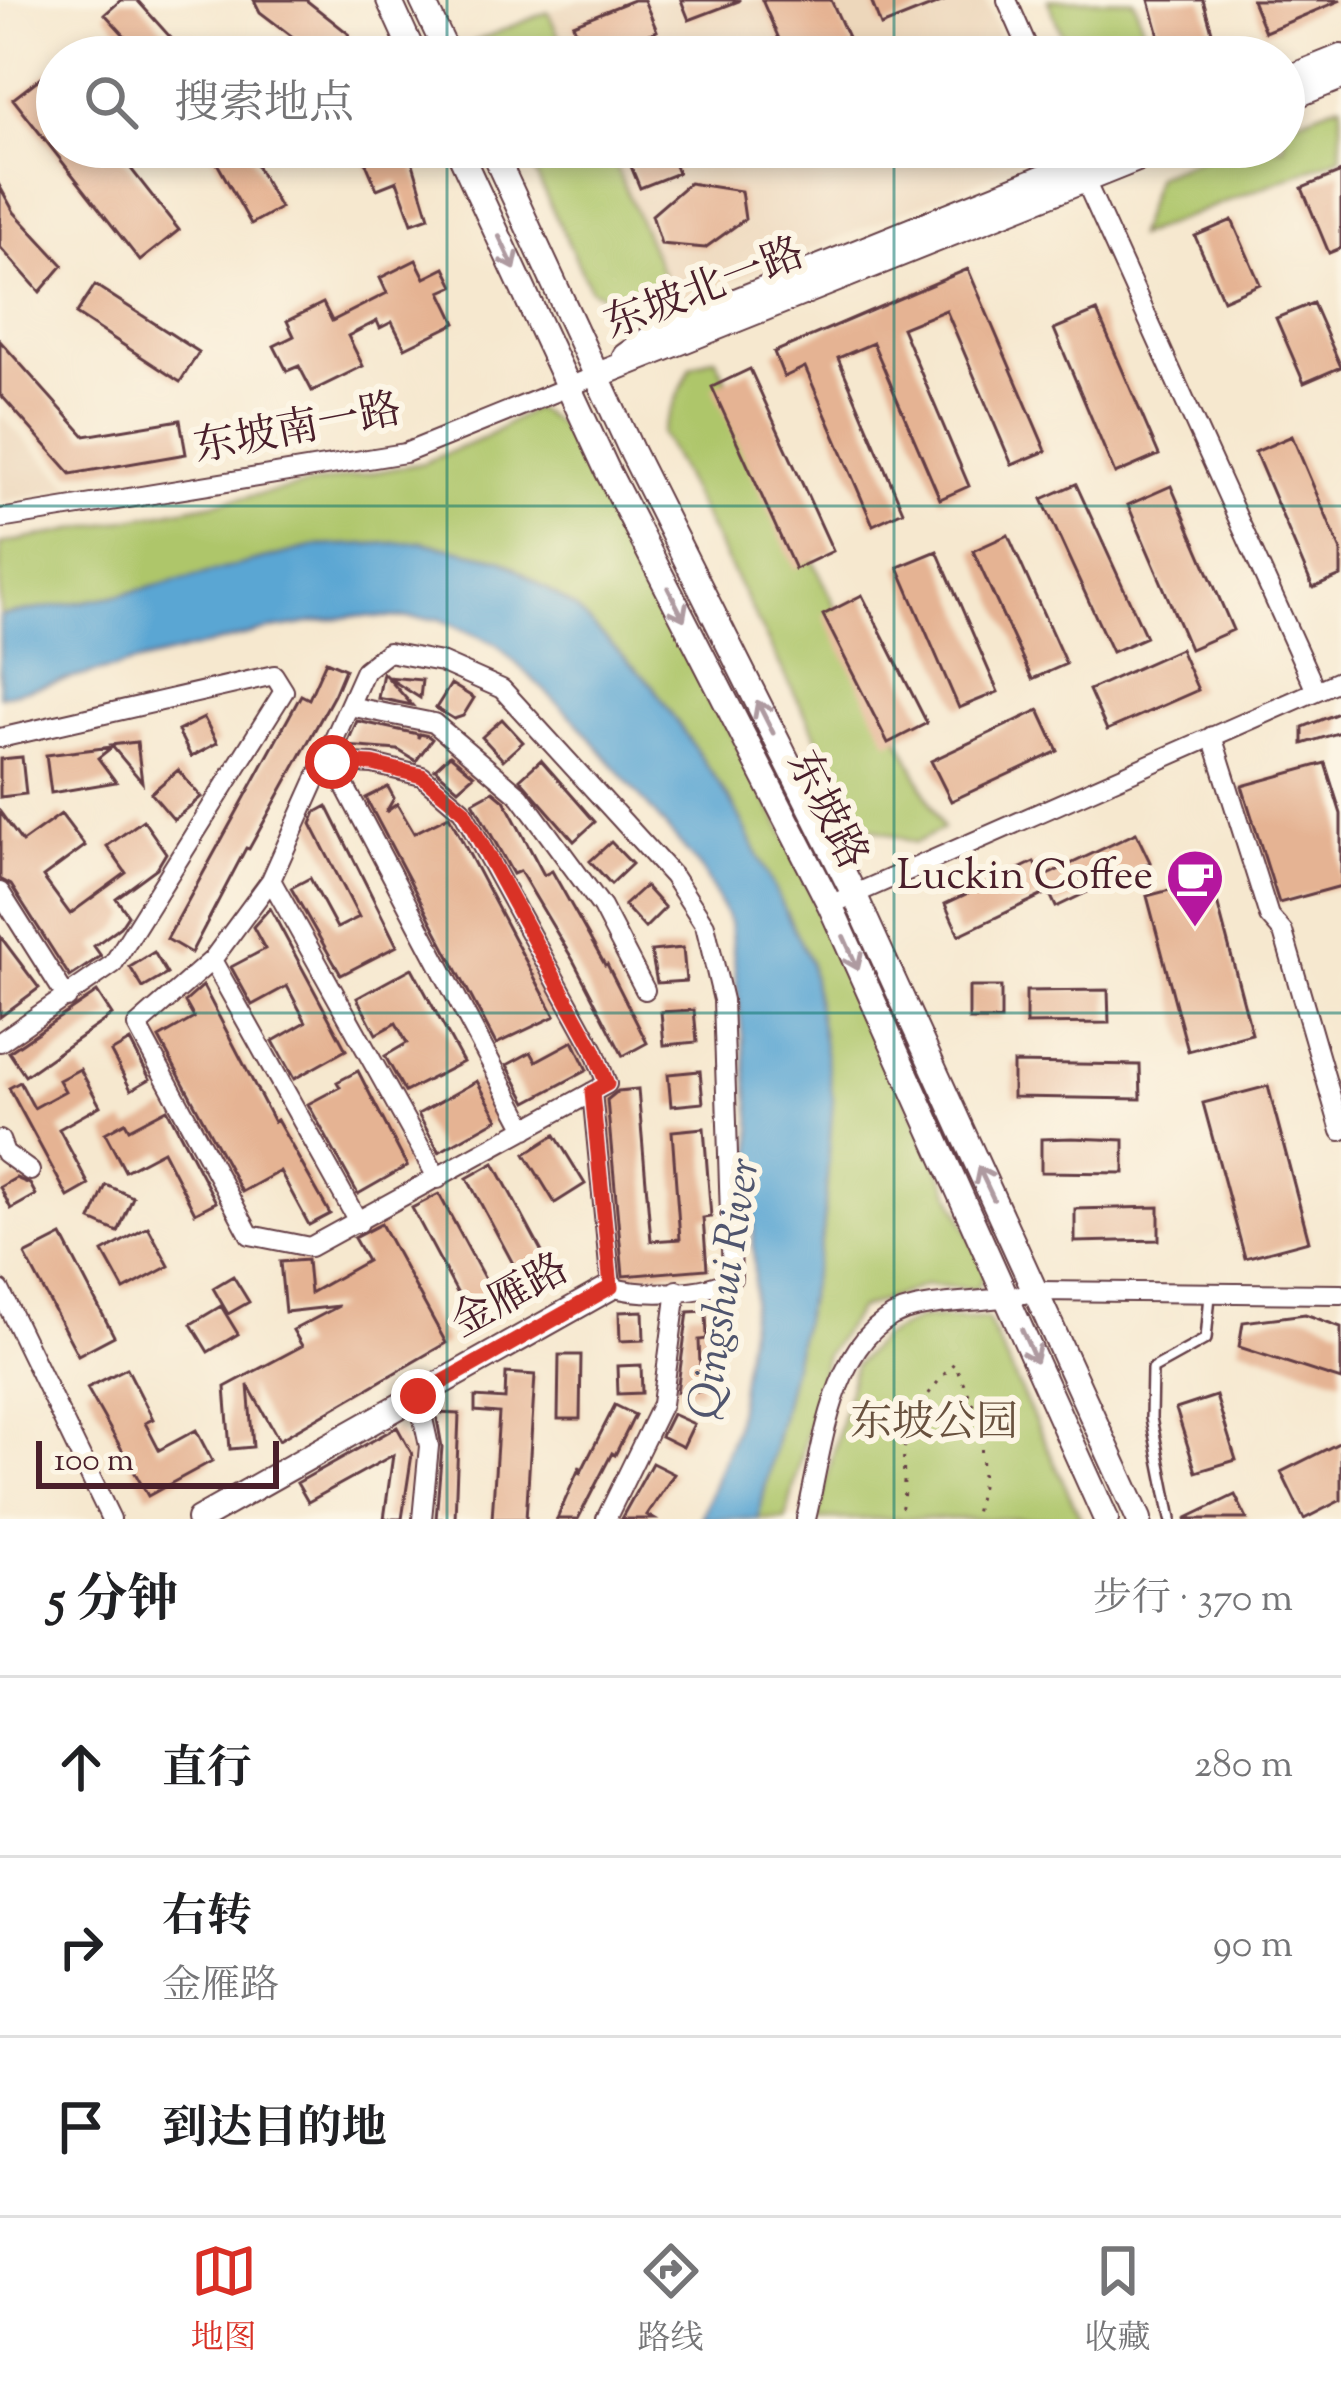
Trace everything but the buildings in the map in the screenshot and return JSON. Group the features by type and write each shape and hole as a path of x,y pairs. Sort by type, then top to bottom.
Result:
{"main road":[{"path":"389,0 405,36"},
{"path":"422,0 439,36"},
{"path":"1305,72 1341,57"},
{"path":"1305,92 1341,77"},
{"name":"东坡路","path":"467,168 607,470 830,905 1106,1519"},
{"name":"东坡路","path":"501,168 632,452 855,896 1139,1519"},
{"name":"东坡北一路","path":"598,375 1068,168"},
{"name":"金雁路","path":"200,1519 611,1287"}],"street":[{"path":"1007,0 1023,36"},
{"path":"1079,168 1316,691"},
{"name":"东坡南一路","path":"0,519 406,453 598,375"},
{"path":"526,1129 332,762 373,764 422,776 463,810 594,1050 607,1084 592,1092 359,1223 310,1247 250,1235 137,1026 212,960 271,880 365,670 388,652 441,662 502,688 673,876 705,925 723,1000 732,1278 711,1288 629,1293 611,1287 592,1092"},
{"path":"0,738 274,675 284,691 113,964 0,1042"},
{"path":"830,905 1341,680"},
{"path":"350,706 434,723 520,796 602,907 645,990"},
{"path":"1212,736 1270,916 1283,932 1341,1131"},
{"path":"271,880 438,1179"},
{"path":"0,892 67,998"},
{"path":"212,960 359,1223"},
{"path":"0,1140 5,1153 30,1171"},
{"path":"0,1290 111,1519"},
{"path":"606,1519 662,1404 677,1290"},
{"path":"806,1519 843,1372 860,1342 881,1319 911,1308 1008,1300 1036,1292 1341,1294"},
{"path":"418,1396 429,1446 422,1519"}],"lane":[{"path":"1171,1519 1151,1418 1152,1369 1207,1339 1211,1290"}],"path":[{"path":"898,1519 904,1508 904,1447 924,1399 954,1363 981,1420 982,1481 974,1519"}],"shaded area":[{"path":"579,0 985,0 1000,36 559,36 548,12"},
{"path":"616,168 1012,168 676,304"},
{"path":"0,415 72,488 0,502"}],"green space":[{"path":"1048,0 1134,0 1146,36 1063,36"},
{"path":"548,12 559,36 488,36"},
{"path":"1341,103 1341,157 1137,236 1156,176 1176,168 1305,168 1305,117"},
{"path":"533,168 616,168 676,304 641,315 590,289"},
{"path":"715,357 943,829 915,843 862,825 661,433 691,367"},
{"path":"534,408 577,436 786,837 987,1272 976,1289 926,1285 859,1309 826,1355 786,1519 758,1519 823,1231 832,1099 810,962 734,806 652,685 574,607 501,559 421,542 0,616 0,544 423,463 485,438"},
{"name":"东坡公园","path":"920,1318 987,1319 1081,1519 817,1519 855,1365 881,1338"}],"water":[{"path":"421,542 501,559 574,607 652,685 734,806 810,962 833,1099 823,1231 758,1519 701,1519 735,1429 754,1291 752,1124 730,923 703,871 576,721 496,644 439,619 354,616 272,629 0,696 0,616 120,595 315,546"}],"place":[{"name":"Luckin Coffee","path":"1195,929"}],"route":[{"path":"332,762 373,764 422,776 463,810 594,1050 607,1084 592,1092 611,1287 418,1396"}],"water label":[{"name":"Qingshui River","path":"727,1289"}]}
